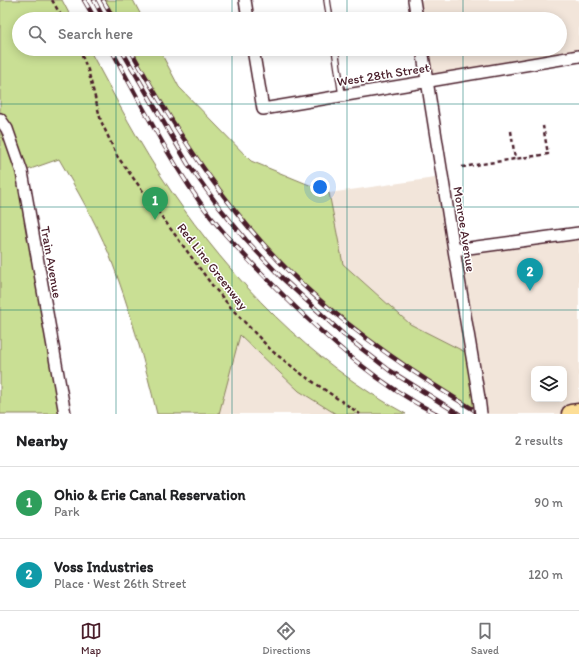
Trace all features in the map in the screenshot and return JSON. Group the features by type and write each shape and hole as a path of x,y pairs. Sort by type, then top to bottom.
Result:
{"main road":[{"path":"571,414 579,413"}],"street":[{"path":"245,0 247,12"},
{"path":"414,0 416,12"},
{"name":"West 28th Street","path":"254,56 263,109 579,56"},
{"name":"Monroe Avenue","path":"423,56 481,414"},
{"name":"Train Avenue","path":"0,119 7,129 22,172 65,414"},
{"path":"454,250 579,232"}],"lane":[{"path":"327,0 329,12"},
{"path":"336,56 342,95"}],"path":[{"path":"52,0 58,12"},
{"name":"Red Line Greenway","path":"82,56 88,70 101,121 117,156 212,285 272,351 303,375 360,414"},
{"path":"462,167 548,154 544,126"},
{"path":"511,131 515,159"}],"shaded area":[{"path":"414,0 579,0 579,56 427,81 423,56 567,56 567,12 416,12"},
{"path":"442,177 455,248 579,231 579,414 481,414 471,355 410,324 343,264 329,193"},
{"path":"239,335 299,391 336,414 219,414"}],"green space":[{"path":"0,0 62,0 68,12 12,12 12,56 93,56 128,121 171,191 194,224 247,287 275,316 338,370 371,393 406,414 336,414 299,391 240,335 219,414 157,414 136,333 109,254 92,218 59,159 22,172 65,414 0,414"},
{"path":"103,0 133,0 139,12 110,12"},
{"path":"134,56 163,56 179,87 251,161 329,193 343,264 410,324 471,355 481,414 415,373 373,344 332,312 285,268 259,240 212,180 169,116"}],"railway":[{"path":"84,0 91,12"},
{"path":"94,0 100,12"},
{"path":"103,0 110,12"},
{"path":"115,56 182,176 210,216 228,237 286,298 339,347 376,377 416,403 437,414"},
{"path":"125,56 188,164 219,207 246,240 280,276 344,335 389,370 459,414"},
{"path":"134,56 169,116 212,180 235,211 286,268 333,312 394,359 481,414"}],"place":[{"name":"Ohio & Erie Canal Reservation","path":"155,220"},
{"name":"Voss Industries","path":"530,291"}]}
